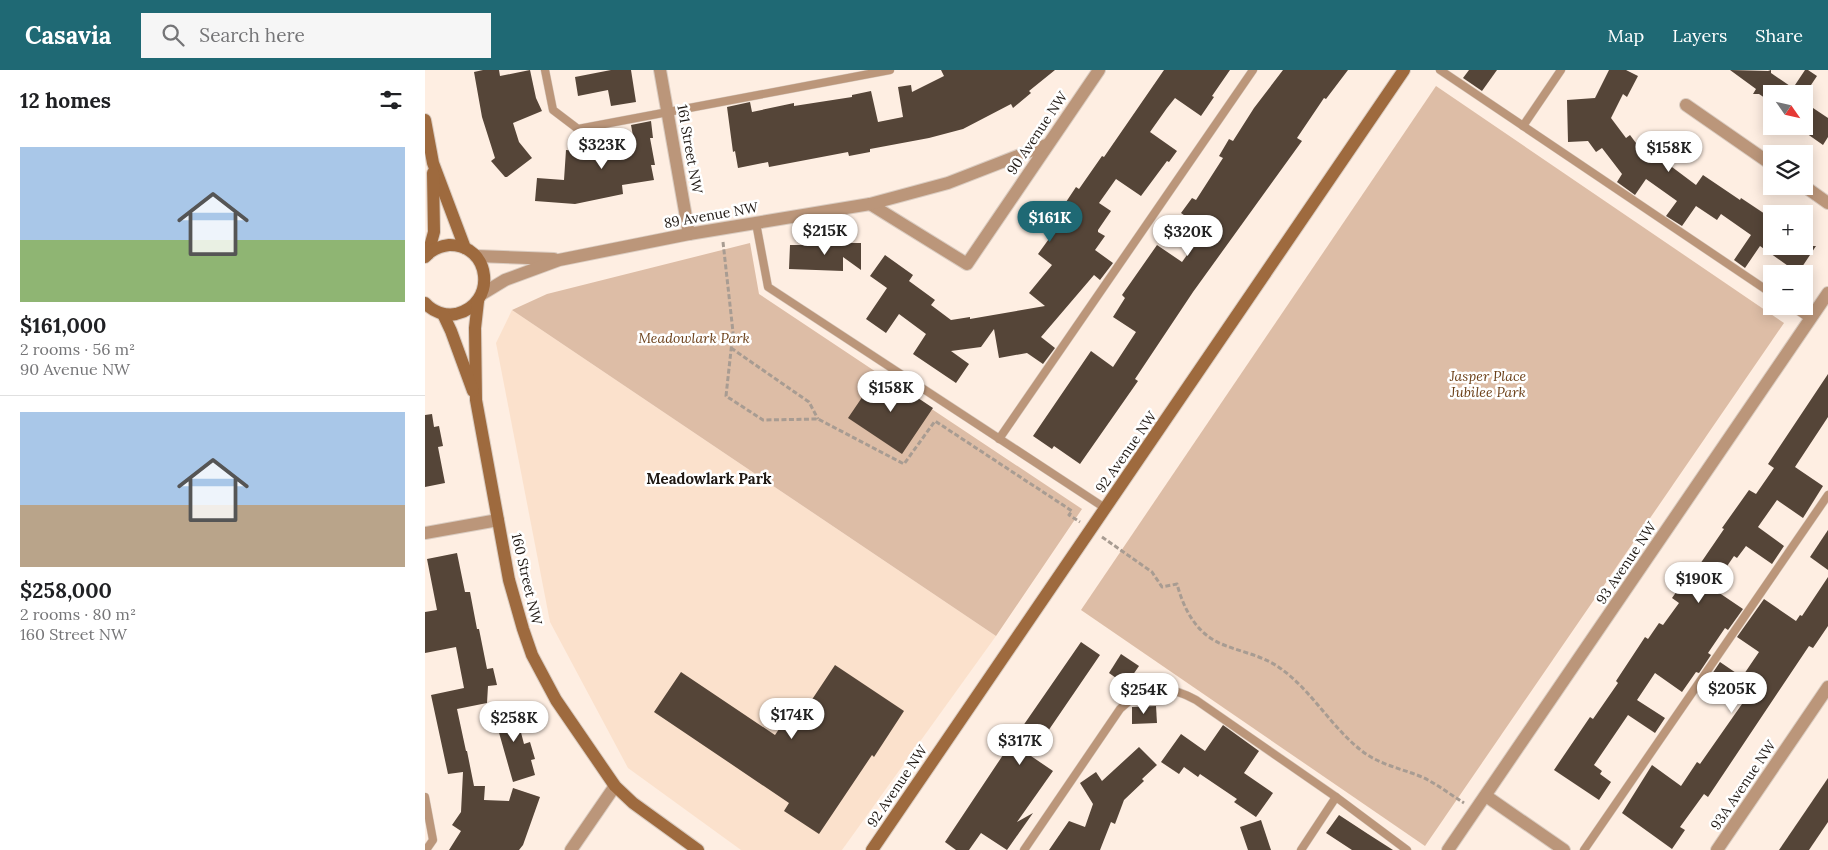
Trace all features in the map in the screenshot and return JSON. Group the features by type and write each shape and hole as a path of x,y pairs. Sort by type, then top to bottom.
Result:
{"street":[{"name":"161 Street NW","path":"660,70 669,112 689,234"},
{"name":"90 Avenue NW","path":"870,204 967,264 1046,145 1099,70"},
{"name":"92 Avenue NW","path":"872,850 1404,70"},
{"path":"1686,105 1763,158"},
{"path":"425,120 433,163 434,232 426,255"},
{"name":"89 Avenue NW","path":"480,298 505,280 559,260 689,234 870,204 948,183 1046,145"},
{"path":"433,163 465,248"},
{"path":"1813,192 1828,203"},
{"path":"426,255 436,248 456,246 465,248 476,256"},
{"name":"89 Avenue NW","path":"476,256 559,260"},
{"name":"160 Street NW","path":"476,256 482,264 485,274 485,284 480,298 475,328 476,400"},
{"name":"93 Avenue NW","path":"1448,850 1828,293"},
{"path":"425,303 433,310 443,314 453,314 463,312 480,298"},
{"name":"160 Street NW","path":"443,314 476,400 515,604 532,655 556,700 615,786 633,803 698,850"},
{"path":"425,533 498,520"},
{"name":"93A Avenue NW","path":"1717,850 1828,688"},
{"path":"571,850 615,786"},
{"path":"1485,796 1565,850"}],"lane":[{"path":"545,70 553,110 578,129 890,70"},
{"path":"999,439 1253,70"},
{"path":"1439,70 1763,288"},
{"path":"1523,126 1561,70"},
{"path":"756,223 768,286 1105,508"},
{"path":"1804,315 1810,319"},
{"path":"1584,850 1828,495"},
{"path":"1024,850 1120,710 1134,696 1163,689 1177,691 1196,700 1336,797 1407,850"},
{"path":"425,797 433,840 426,850"},
{"path":"1301,850 1336,797"}],"path":[{"path":"721,230 733,332 726,396 763,420 818,418 904,464 935,421 1072,512 1069,515 1153,572 1162,587 1177,584 1181,600 1188,614 1210,638 1249,652 1277,666 1297,683 1339,730 1367,754 1390,766 1423,778 1475,811"},
{"path":"731,348 809,402 818,418"}],"shaded area":[{"path":"512,310 996,636 842,850 741,850 628,768 550,622 496,343"}],"green space":[{"name":"Jasper Place Jubilee Park","path":"1436,86 1763,309 1763,315 1772,315 1784,323 1425,846 1081,610"},
{"name":"Meadowlark Park","path":"750,243 759,294 1082,509 996,636 512,310 547,294"}],"building":[{"path":"499,70 500,76 530,70 536,98 542,111 513,123 519,142 532,158 507,177 491,161 495,158 482,117 474,72"},
{"path":"611,70 631,70 636,102 611,106 608,90 578,96 575,77"},
{"path":"941,70 1055,70 1029,91 1031,93 1013,108 1011,104 963,129 929,138 870,149 870,152 849,156 848,152 769,167 768,162 738,168 735,151 733,152 727,107 750,102 752,112 794,103 794,106 852,97 852,95 871,91 878,122 903,117 898,87 911,85 912,92 944,76"},
{"path":"1164,70 1230,70 1201,116 1175,98 1150,132 1177,151 1169,162 1167,161 1141,196 1116,179 1099,203 1111,211 1098,230 1098,232 1105,236 1095,250 1113,263 1100,280 1094,275 1041,337 1055,348 1043,364 1027,353 999,358 994,329 981,347 951,351 969,364 956,383 913,354 926,334 899,314 886,333 866,319 887,288 870,276 885,255 913,275 909,281 935,300 931,305 951,320 970,317 970,319 1045,306 1029,293 1052,265 1038,254 1072,207 1066,202 1076,187 1079,189 1102,156 1104,157"},
{"path":"1283,70 1348,70 1326,99 1324,98 1297,138 1302,141 1193,292 1135,379 1138,381 1080,464 1054,446 1052,449 1033,436 1091,351 1113,367 1136,332 1113,317 1125,298 1122,295 1157,245 1182,262 1205,230 1181,213 1192,198 1196,200 1223,158 1219,156 1229,139 1233,141 1254,108"},
{"path":"1469,70 1497,70 1482,91 1463,78"},
{"path":"1609,70 1626,70 1638,76 1627,97 1623,94 1611,118 1626,138 1630,135 1651,163 1656,155 1696,185 1703,175 1740,200 1741,198 1763,213 1763,248 1760,246 1745,268 1734,260 1751,235 1721,214 1717,220 1696,206 1682,226 1666,216 1677,201 1646,179 1635,195 1617,182 1622,174 1602,148 1596,152 1588,141 1568,142 1567,100 1595,98"},
{"path":"1730,70 1771,70 1771,73 1789,85 1763,85 1763,97 1759,94 1753,94 1756,89"},
{"path":"1805,70 1817,76 1811,85 1795,85"},
{"path":"1813,108 1828,118 1828,137 1823,145 1809,135 1813,135"},
{"path":"651,121 653,138 650,138 655,165 651,165 654,180 622,185 623,194 575,204 535,201 537,178 564,180 566,150 596,152 594,143 633,136 631,125"},
{"path":"821,243 861,243 861,270 843,257 843,271 789,269 790,245 821,245"},
{"path":"1773,255 1810,255 1803,265 1787,265"},
{"path":"880,371 901,386 902,384 914,392 912,394 933,408 902,454 848,418"},
{"path":"1828,374 1828,417 1795,467 1823,486 1803,518 1777,500 1758,527 1784,546 1772,564 1746,546 1737,558 1734,556 1712,588 1743,609 1728,630 1725,628 1708,653 1711,655 1699,673 1696,672 1682,692 1655,673 1637,700 1665,718 1655,733 1628,715 1594,765 1602,771 1600,774 1611,782 1599,800 1554,770 1590,717 1593,719 1618,683 1616,681 1645,637 1648,639 1659,623 1663,625 1679,603 1672,598 1684,581 1687,583 1749,490 1756,494 1774,468 1768,464"},
{"path":"432,414 434,427 439,426 443,446 438,447 445,483 425,487 425,415"},
{"path":"1828,530 1828,570 1810,557"},
{"path":"457,553 465,592 470,592 487,669 493,668 497,685 488,686 487,703 457,709 474,786 485,786 484,800 509,801 513,788 540,797 523,845 519,850 449,850 461,831 452,825 461,812 463,772 448,774 431,695 464,688 456,647 425,653 425,612 437,610 427,559"},
{"path":"1828,577 1828,626 1813,648 1809,646 1708,797 1704,794 1680,827 1685,830 1672,849 1622,813 1652,765 1681,786 1697,762 1700,764 1742,704 1708,680 1720,662 1742,677 1759,652 1737,637 1764,599 1796,621 1800,615 1802,616"},
{"path":"1081,642 1100,655 1031,756 1053,771 1017,822 1033,813 1007,850 981,833 969,850 956,850 945,842"},
{"path":"1121,654 1139,666 1126,685 1109,673"},
{"path":"835,665 904,711 819,834 784,811 789,803 654,712 681,672 775,735 798,701 807,707"},
{"path":"513,702 524,744 530,742 535,759 531,760 535,775 513,782 492,708"},
{"path":"1156,706 1157,723 1132,724 1132,707"},
{"path":"1223,725 1259,751 1244,773 1273,793 1256,817 1234,802 1237,799 1200,774 1198,777 1184,767 1179,774 1161,762 1181,734 1205,751"},
{"path":"1139,747 1157,765 1142,779 1144,781 1124,800 1115,824 1111,822 1100,850 1049,850 1069,821 1085,827 1093,804 1080,783 1096,772 1102,781"},
{"path":"1828,778 1828,822 1809,850 1779,850"},
{"path":"1339,815 1393,850 1352,850 1326,833"},
{"path":"1261,820 1271,850 1248,850 1240,827"}],"district":[{"name":"Meadowlark Park","path":"709,478"}]}
